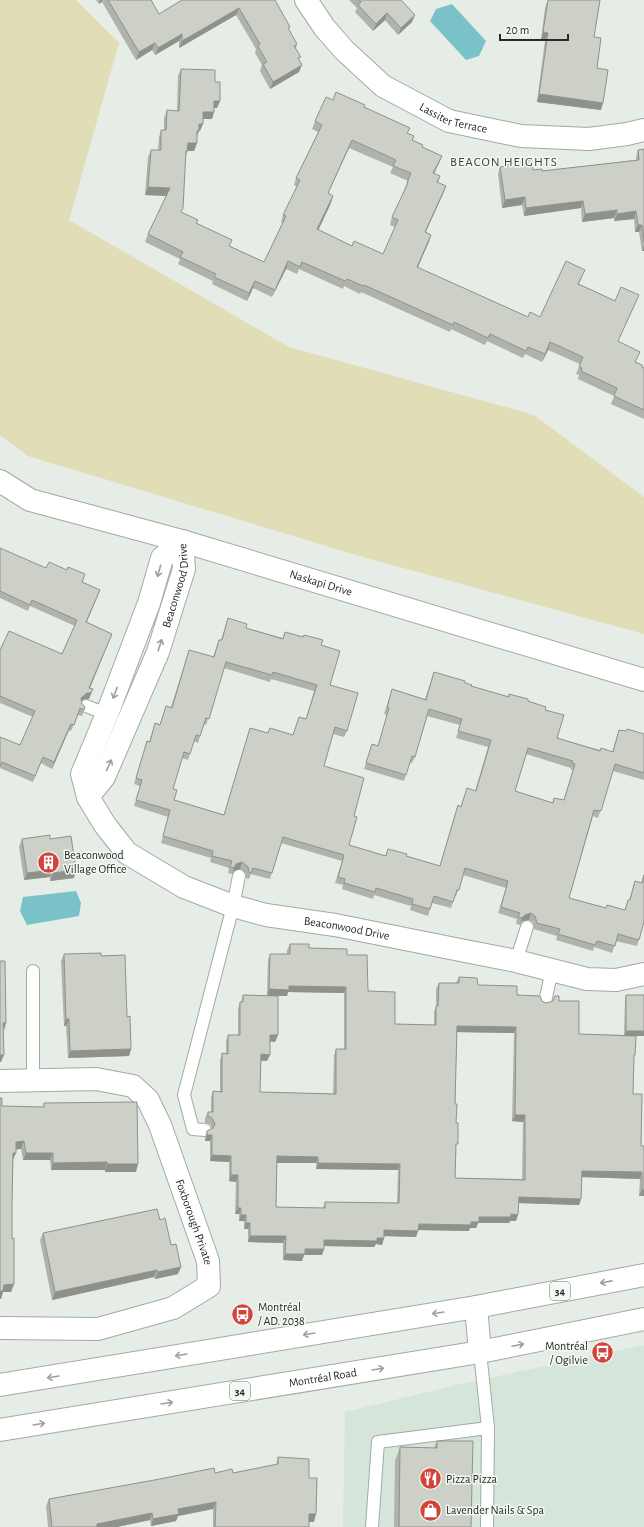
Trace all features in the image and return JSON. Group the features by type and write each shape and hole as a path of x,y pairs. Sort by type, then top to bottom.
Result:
{"street":[{"name":"Lassiter Terrace","path":"306,0 324,27 344,50 383,86 449,121 521,136 589,138 626,134 644,130"},
{"name":"Naskapi Drive","path":"0,481 30,500 182,541 644,680"},
{"name":"Beaconwood Drive","path":"182,541 162,558 149,603 107,714 82,774 88,797 105,826 128,853 184,886 234,906 266,915 335,925 516,961 587,979 616,980 644,974"},
{"name":"Beaconwood Drive","path":"88,797 104,777 158,652 184,570 182,541"},
{"name":"Foxborough Private","path":"0,1081 96,1079 133,1086 148,1100 160,1125 208,1262 209,1286 173,1308 98,1329 0,1328"},
{"name":"34","path":"0,1385 476,1307 644,1275"},
{"path":"476,1307 480,1352"},
{"name":"Montréal Road","path":"0,1430 480,1352 644,1319"}],"lane":[{"path":"86,706 107,714"},
{"path":"205,1130 193,1129 184,1095 234,906 239,876"},
{"path":"516,961 527,927"},
{"path":"545,1002 552,970"},
{"path":"33,971 33,1080"},
{"path":"480,1352 488,1428 487,1527"},
{"path":"372,1527 378,1442 488,1428"}],"shaded area":[{"path":"0,0 76,0 119,43 69,220 289,347 534,415 644,497 644,634 356,555 28,456 0,435"},
{"path":"644,1345 644,1527 343,1527 345,1412 456,1385"}],"water":[{"path":"452,4 486,41 479,56 466,60 430,21 436,9"},
{"path":"76,891 81,903 79,916 27,925 20,911 23,897"}],"building":[{"path":"108,0 151,0 159,14 182,0 275,0 290,27 288,28 297,44 294,46 301,57 298,58 302,65 273,82 263,64 267,62 258,46 260,44 239,8 182,41 182,34 158,48 155,43 139,52"},
{"path":"359,0 401,0 415,15 401,28 387,13 376,24 358,5 361,2"},
{"path":"548,0 600,0 594,37 601,38 597,68 608,70 603,103 539,94 548,33 543,32"},
{"path":"181,69 215,70 215,82 220,82 220,101 214,101 214,112 203,112 203,124 199,124 199,131 197,131 197,143 188,143 186,151 183,208 181,212 198,220 196,223 232,240 229,246 264,262 286,216 283,215 300,180 296,178 322,125 315,121 326,97 333,100 336,92 365,105 364,107 410,128 407,133 414,136 412,140 423,145 422,147 442,156 433,173 440,176 437,182 446,186 425,232 431,235 417,267 528,317 530,312 540,317 566,261 585,270 578,284 615,301 621,287 639,295 618,341 640,352 635,362 642,365 644,368 644,410 614,396 617,388 581,371 582,368 579,366 583,357 550,342 545,354 528,347 526,351 490,334 488,338 454,322 453,325 364,285 363,286 347,279 345,281 302,262 300,267 288,261 275,290 255,281 249,293 214,277 216,274 180,257 183,252 148,234 170,188 148,187 151,150 161,150 161,130 166,130 167,110 179,111","holes":["352,140 396,160 393,166 411,173 408,183 392,217 398,220 383,254 354,241 352,246 317,229 333,196 328,193"]},
{"path":"644,149 644,242 642,225 638,225 636,211 617,214 617,210 585,214 583,201 526,208 525,197 505,200 500,167 508,166 508,163 532,160 533,170 542,169 542,171 639,160 638,150"},
{"path":"0,548 46,568 49,562 67,570 68,567 85,574 82,582 100,590 86,622 112,634 89,688 93,689 91,693 87,693 81,698 82,704 85,707 84,710 80,708 74,725 71,724 54,762 43,757 35,776 2,762 0,766 0,737 20,745 35,711 0,696 0,650 9,631 62,654 77,620 32,600 30,605 0,591"},
{"path":"228,618 247,624 246,628 283,639 285,632 323,640 321,645 340,651 330,685 358,693 347,731 335,727 324,766 364,778 354,816 357,817 349,845 386,856 388,849 440,866 458,805 461,807 467,788 476,791 491,740 458,731 462,719 429,709 415,757 412,756 406,775 366,763 372,744 378,746 389,708 387,708 392,689 426,700 434,672 465,681 465,683 472,685 471,686 509,697 509,694 528,699 528,701 546,707 545,710 564,715 557,738 600,751 601,748 613,752 619,730 626,731 627,729 644,734 644,773 615,764 601,811 594,810 569,898 606,908 607,905 625,910 628,900 630,900 635,881 642,883 644,875 644,922 639,940 618,934 615,946 597,941 595,945 558,934 560,929 537,923 535,916 531,913 522,918 518,917 520,913 501,907 508,881 465,868 459,890 457,890 453,902 434,896 430,909 412,904 413,899 376,888 375,892 344,883 345,879 338,877 344,855 283,837 272,873 253,868 251,873 249,872 248,867 242,862 236,864 234,868 230,867 232,861 212,856 213,851 163,836 170,810 136,800 142,780 136,778 147,741 150,742 155,723 160,725 166,706 172,708 189,650 214,657 219,640 222,640","holes":["226,662 272,675 273,672 317,685 306,719 299,717 293,735 270,728 268,733 250,728 224,815 174,800 177,790 173,789 184,752 190,754 196,735 200,736 206,718 209,719","528,748 573,761 572,763 575,764 564,800 554,798 553,803 515,791"]},
{"name":"Beaconwood Village Office","path":"50,835 50,839 71,836 76,870 53,873 52,870 27,873 22,839"},
{"path":"290,944 309,944 309,948 347,949 347,955 367,955 368,991 395,992 395,1024 436,1025 436,1006 438,1006 439,983 459,983 459,977 477,978 478,985 517,986 517,995 540,996 542,1001 546,1003 553,1001 555,996 559,996 559,1001 579,1001 579,1034 636,1036 633,1094 642,1094 641,1146 644,1146 644,1190 642,1190 642,1172 582,1171 581,1199 519,1197 518,1215 511,1214 511,1217 479,1217 479,1222 471,1222 471,1225 419,1224 418,1231 384,1230 384,1238 377,1238 377,1241 324,1240 324,1249 305,1249 305,1254 285,1254 286,1236 250,1236 250,1223 246,1223 246,1215 241,1215 241,1208 238,1208 238,1175 231,1175 231,1156 212,1155 212,1135 207,1135 207,1131 213,1128 215,1124 212,1118 208,1116 208,1112 213,1112 213,1091 222,1092 222,1053 228,1054 228,1035 240,1035 240,1002 243,1002 243,995 278,996 278,1035 270,1035 270,1055 261,1054 260,1092 336,1094 336,1049 346,1049 346,987 289,986 289,990 269,989 270,954 290,954","holes":["457,1026 516,1027 515,1115 525,1115 525,1180 455,1178 456,1144 458,1144 458,1123 456,1123 457,1104 455,1104","277,1156 318,1157 318,1163 400,1164 399,1203 325,1202 325,1208 276,1207"]},
{"path":"101,953 101,956 125,955 127,1017 130,1016 131,1049 70,1051 69,1019 66,1019 64,954"},
{"path":"0,961 5,961 6,1023 3,1023 4,1055 0,1055"},
{"path":"626,995 644,995 644,1031 626,1031"},
{"path":"0,1098 2,1098 2,1106 44,1107 44,1103 137,1102 138,1164 107,1164 107,1162 53,1163 53,1153 26,1153 24,1141 16,1142 16,1153 13,1153 12,1205 14,1284 4,1285 3,1291 0,1291"},
{"path":"157,1209 160,1220 165,1218 171,1245 176,1244 181,1267 158,1272 157,1270 55,1292 43,1233"},
{"path":"437,1441 473,1441 471,1527 399,1527 400,1447 437,1448"},
{"path":"278,1457 309,1459 309,1478 317,1478 316,1514 309,1514 309,1527 215,1527 216,1502 178,1509 179,1514 153,1519 152,1513 97,1524 97,1527 52,1527 49,1499 214,1468 215,1473 232,1469 233,1473 278,1464"}],"place":[{"name":"Beaconwood Village Office","path":"48,862"},
{"name":"Montréal / AD. 2038","path":"243,1314"},
{"name":"Montréal / Ogilvie","path":"603,1353"},
{"name":"Pizza Pizza","path":"431,1479"},
{"name":"Lavender Nails & Spa","path":"430,1510"}],"district":[{"name":"BEACON HEIGHTS","path":"504,161"}]}
